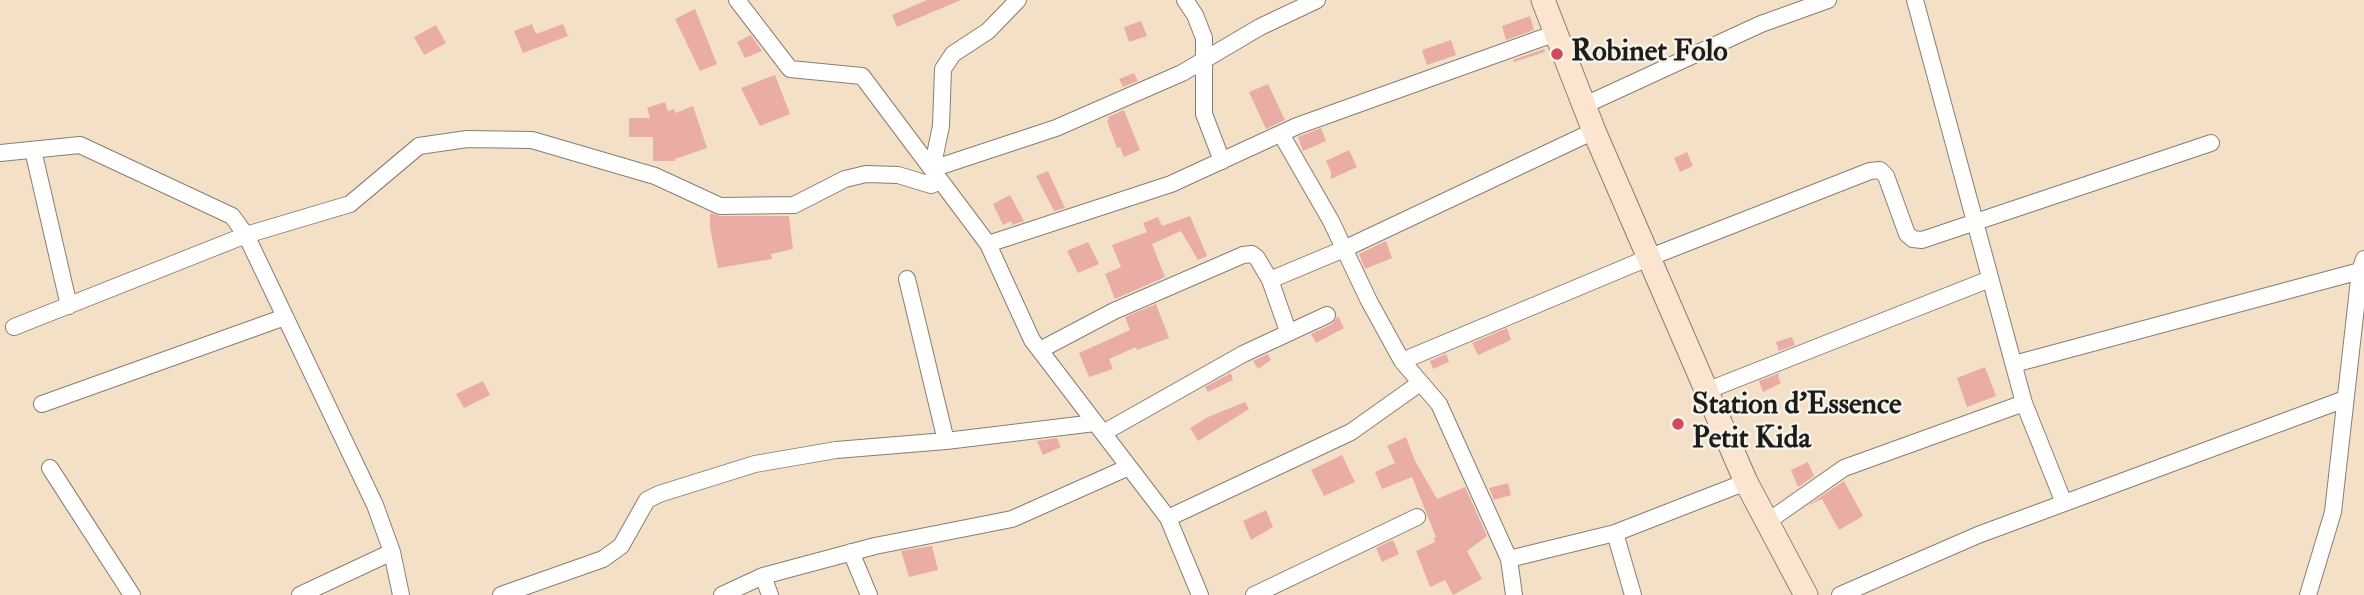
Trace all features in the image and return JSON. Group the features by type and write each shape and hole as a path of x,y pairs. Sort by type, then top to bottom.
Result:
{"street":[{"path":"737,0 790,69 862,76 988,244 1032,340 1168,518 1200,595"},
{"path":"15,327 246,235 350,204 419,146 467,139 532,141 655,176 720,206 794,205 845,178 866,174 898,175 931,185 937,175 943,69 953,54 988,31 1018,0"},
{"path":"1185,0 1195,15 1204,38 1203,114 1222,161"},
{"path":"937,175 1056,128 1182,73 1260,27 1317,0"},
{"path":"1543,0 1594,131 1746,482 1806,595"},
{"path":"1585,105 1761,24 1828,0"},
{"path":"1914,0 2024,403 2064,503"},
{"path":"988,244 1171,184 1281,134 1556,33"},
{"path":"1269,280 1344,249 1594,131"},
{"path":"1281,134 1331,221 1369,301 1402,361 1439,404 1509,559 1514,595"},
{"path":"1402,361 1648,258 1870,171 1880,170 1886,176 1907,233 1913,239 1922,240 2211,143"},
{"path":"0,153 80,145 232,216 246,235 375,505 392,552 401,595"},
{"path":"33,150 69,306"},
{"path":"1040,350 1114,311 1243,255 1252,254 1269,280 1288,331"},
{"path":"2014,364 2362,265 2333,512 2308,595"},
{"path":"907,279 946,441"},
{"path":"1706,391 1990,279"},
{"path":"501,595 603,559 621,545 647,500 659,494 755,464 836,450 1099,428 1288,331 1327,315"},
{"path":"42,404 285,317"},
{"path":"1168,518 1351,432 1420,383"},
{"path":"1840,595 1978,535 2345,399"},
{"path":"1767,522 1844,468 2024,403"},
{"path":"722,595 763,576 851,552 1012,519 1129,467"},
{"path":"50,468 132,595"},
{"path":"1509,559 1615,533 1746,482"},
{"path":"1254,595 1417,517"},
{"path":"1615,533 1633,595"},
{"path":"300,595 392,552"},
{"path":"851,552 869,595"},
{"path":"763,576 770,595"}],"building":[{"path":"927,0 961,0 897,27 892,15"},
{"path":"695,9 717,64 700,71 675,19"},
{"path":"1530,16 1534,30 1506,40 1502,26"},
{"path":"1141,21 1147,36 1129,42 1124,27"},
{"path":"532,24 536,34 563,24 568,36 523,53 514,31"},
{"path":"436,25 446,43 424,55 414,37"},
{"path":"751,35 762,51 745,58 737,42"},
{"path":"1451,40 1456,55 1427,65 1422,50"},
{"path":"1544,49 1545,52 1514,62 1513,60"},
{"path":"1134,73 1138,81 1123,87 1119,79"},
{"path":"775,75 790,114 760,126 741,88"},
{"path":"1268,84 1285,120 1266,129 1249,92"},
{"path":"665,102 668,111 674,109 676,113 693,106 707,148 675,161 653,161 653,137 629,137 629,118 650,118 647,108"},
{"path":"1124,110 1140,150 1124,157 1120,147 1117,148 1107,121 1108,117"},
{"path":"1321,128 1326,141 1303,151 1298,137"},
{"path":"1349,150 1357,167 1331,179 1326,161"},
{"path":"1687,152 1693,166 1680,172 1674,158"},
{"path":"1048,171 1065,208 1054,211 1036,176"},
{"path":"1010,195 1024,221 1012,225 1011,221 1003,225 993,204"},
{"path":"710,213 720,216 789,216 793,249 771,254 772,259 718,268 710,228"},
{"path":"1190,216 1207,256 1198,260 1181,231 1152,244 1165,277 1115,299 1105,274 1121,267 1112,245 1147,232 1143,223 1158,217 1162,226"},
{"path":"1386,241 1392,258 1365,269 1359,254"},
{"path":"1088,242 1099,264 1078,273 1067,251"},
{"path":"1156,304 1169,338 1137,350 1136,347 1109,359 1113,369 1089,377 1079,353 1130,330 1125,317"},
{"path":"1338,316 1344,328 1316,343 1311,334 1332,324"},
{"path":"1507,328 1511,340 1478,355 1472,343"},
{"path":"1792,337 1795,345 1779,351 1776,342"},
{"path":"1268,354 1271,360 1258,369 1253,361"},
{"path":"1446,354 1449,362 1433,369 1430,361"},
{"path":"1985,367 1996,396 1967,407 1957,378"},
{"path":"1231,373 1233,380 1208,392 1205,387"},
{"path":"1780,373 1778,376 1781,383 1763,392 1759,381"},
{"path":"483,381 490,395 464,408 456,394"},
{"path":"1245,402 1249,409 1198,441 1190,428 1208,417"},
{"path":"1406,437 1415,461 1437,499 1465,487 1487,536 1467,551 1482,579 1453,595 1445,580 1430,587 1416,551 1435,542 1436,537 1412,477 1382,489 1375,472 1395,463 1387,446"},
{"path":"1057,438 1061,447 1043,455 1037,441"},
{"path":"1342,455 1355,482 1324,496 1311,470"},
{"path":"1808,462 1814,476 1798,487 1791,470"},
{"path":"1844,481 1863,516 1839,530 1822,499 1807,506"},
{"path":"1508,483 1511,495 1494,500 1489,488"},
{"path":"1266,510 1273,527 1251,540 1243,521"},
{"path":"1393,540 1399,554 1382,562 1376,548"},
{"path":"932,546 938,570 909,577 901,551"}],"place":[{"name":"Robinet Folo","path":"1557,54"},
{"name":"Station d'Essence Petit Kida","path":"1678,424"}]}
